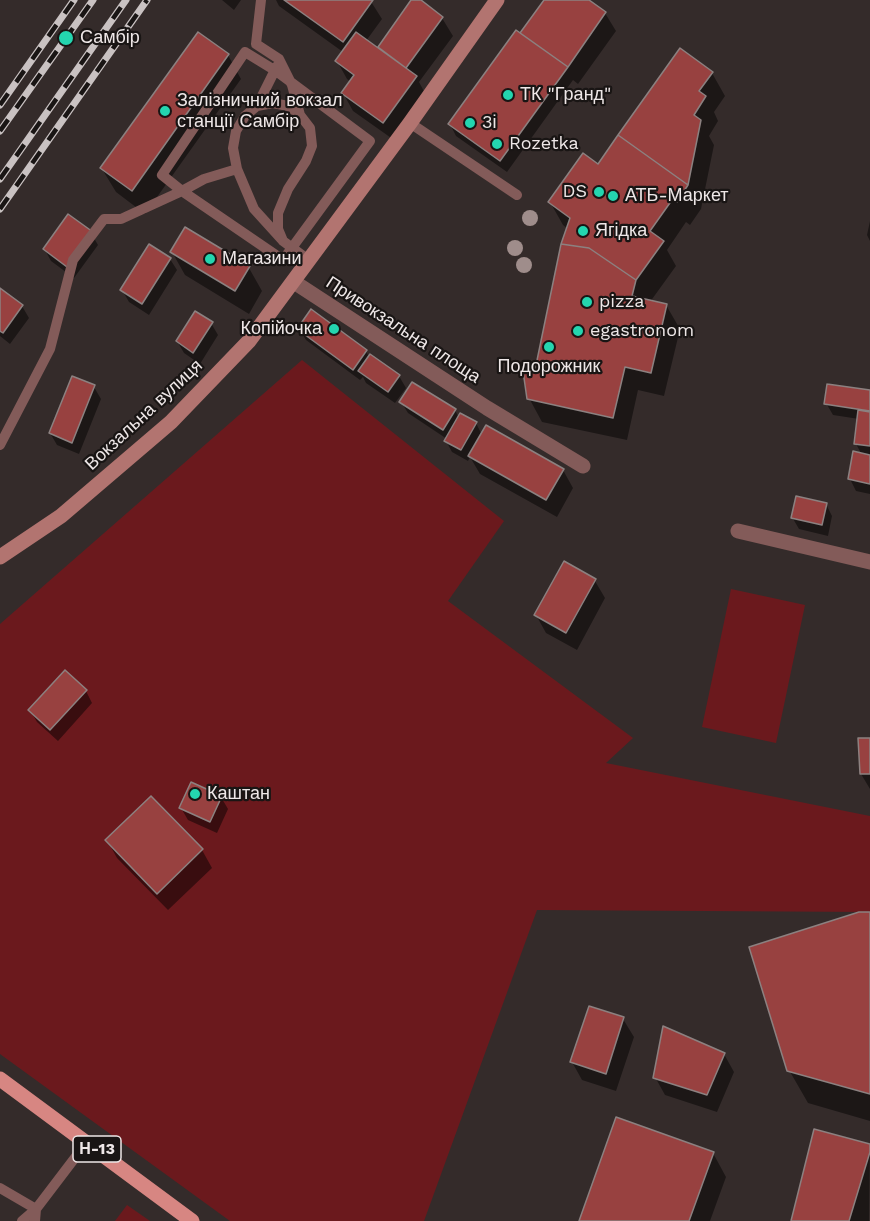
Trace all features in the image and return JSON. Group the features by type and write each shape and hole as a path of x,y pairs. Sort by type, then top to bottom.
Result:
{"main road":[{"name":"Привокзальна площа","path":"294,282 497,0"},
{"name":"Вокзальна вулиця","path":"0,557 61,516 171,422 249,341 294,282"},
{"name":"Н-13","path":"0,1079 192,1221"}],"street":[{"name":"Привокзальна площа","path":"294,282 487,408 583,466"},
{"path":"738,531 870,562"}],"lane":[{"path":"261,0 256,45 279,58 292,85 300,115"},
{"path":"245,52 276,71 370,141 288,244 283,260 162,175 245,52"},
{"path":"279,58 276,71 257,106 245,116 236,131 233,148 237,169 254,209 288,244 310,261"},
{"path":"257,106 273,103 288,106 300,115 310,128 312,146 306,161 288,189 278,213 278,229 288,244"},
{"path":"410,123 517,195"},
{"path":"0,445 50,349 73,260 104,219 121,219 204,179 237,169"},
{"path":"22,1221 36,1209 87,1142"},
{"path":"0,1188 36,1209"},
{"path":"35,1221 36,1209"}],"shaded area":[{"path":"302,360 504,521 448,601 633,738 606,763 870,816 870,912 537,910 424,1221 230,1221 0,1054 0,624"},
{"path":"731,589 805,605 776,743 702,727"},
{"path":"127,1205 150,1221 115,1221"}],"building":[{"path":"284,0 373,0 343,42"},
{"path":"411,0 421,0 443,17 406,68 378,47"},
{"path":"544,0 589,0 606,12 568,67 520,33"},
{"name":"ТК \"Гранд\"","path":"516,30 568,67 500,161 448,124"},
{"name":"Залізничний вокзал станції Самбір","path":"198,32 229,54 132,191 100,168"},
{"path":"356,32 417,76 383,123 341,93 354,75 335,61"},
{"path":"680,48 713,72 699,91 706,96 694,115 701,120 688,185 618,135"},
{"path":"618,135 688,185 677,202 672,200 650,231 664,241 636,280 589,248 561,244 570,218 548,202 583,153 598,164"},
{"path":"68,214 93,232 67,267 43,249"},
{"name":"Магазини","path":"185,227 250,266 235,291 170,252"},
{"path":"149,244 171,258 142,304 120,290"},
{"path":"561,244 589,248 636,280 632,296 667,304 651,373 625,367 613,418 527,399 523,371 535,370"},
{"path":"0,288 23,305 3,333 0,331"},
{"path":"311,309 367,350 353,370 297,329"},
{"path":"195,311 213,322 193,353 176,341"},
{"path":"370,354 400,375 388,392 358,371"},
{"path":"72,376 95,385 72,443 49,433"},
{"path":"412,382 456,409 443,430 399,402"},
{"path":"827,384 870,390 870,411 824,404"},
{"path":"858,410 870,412 870,446 854,444"},
{"path":"460,413 477,422 461,450 444,441"},
{"path":"486,425 564,469 546,500 468,456"},
{"path":"853,451 870,455 870,484 848,479"},
{"path":"796,496 827,503 822,525 791,518"},
{"path":"564,561 596,579 566,633 534,615"},
{"path":"65,670 87,690 50,730 28,710"},
{"path":"858,738 870,738 870,774 860,774"},
{"path":"191,782 222,796 210,822 179,808"},
{"path":"151,796 203,849 157,894 105,840"},
{"path":"859,912 870,912 870,1094 787,1071 749,947"},
{"path":"589,1006 624,1017 606,1074 570,1062"},
{"path":"663,1026 725,1053 707,1095 653,1078"},
{"path":"616,1117 714,1152 689,1221 579,1221"},
{"path":"814,1129 870,1144 870,1152 849,1221 791,1221"}],"railway":[{"path":"0,105 74,0"},
{"path":"0,131 93,0"},
{"path":"0,179 126,0"},
{"path":"0,209 147,0"}],"place":[{"name":"Самбір","path":"66,38"},
{"name":"ТК \"Гранд\"","path":"508,95"},
{"name":"Залізничний вокзал станції Самбір","path":"165,111"},
{"name":"3і","path":"470,123"},
{"name":"Rozetka","path":"497,144"},
{"name":"DS","path":"599,192"},
{"name":"АТБ-Маркет","path":"613,196"},
{"name":"Ягідка","path":"583,231"},
{"name":"Магазини","path":"210,259"},
{"name":"pizza","path":"587,302"},
{"name":"Копійочка","path":"334,329"},
{"name":"egastronom","path":"578,331"},
{"name":"Подорожник","path":"549,347"},
{"name":"Каштан","path":"195,794"}]}
